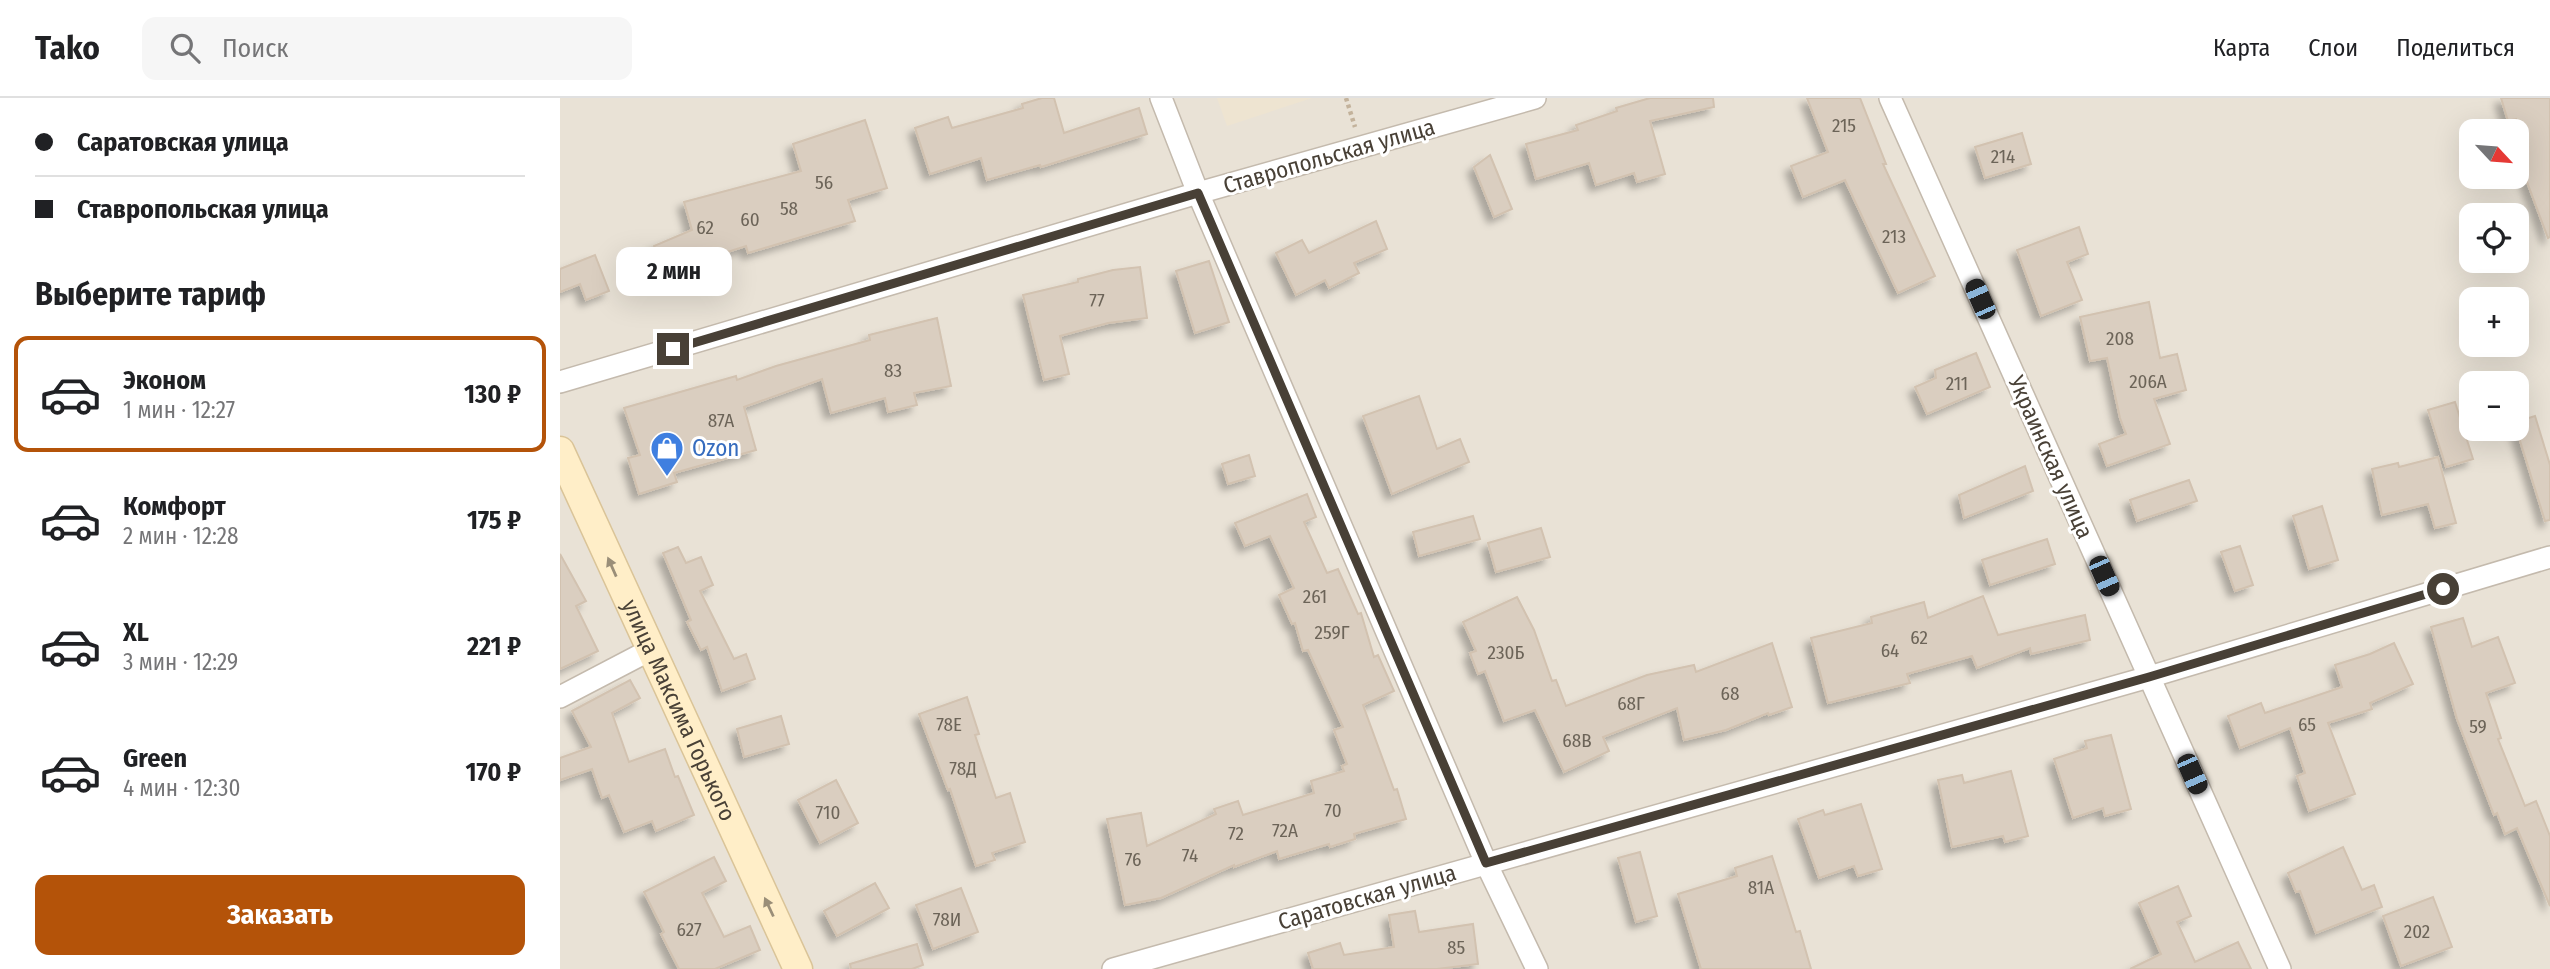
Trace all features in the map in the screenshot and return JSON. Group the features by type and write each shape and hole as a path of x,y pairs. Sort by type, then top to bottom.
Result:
{"main road":[{"name":"улица Максима Горького","path":"560,451 798,969"}],"street":[{"path":"1161,98 1198,193 1486,863 1537,969"},
{"name":"Ставропольская улица","path":"560,382 1198,193 1535,98"},
{"name":"Украинская улица","path":"1890,98 2280,969"},
{"name":"Саратовская улица","path":"1113,969 2149,677 2550,557"},
{"path":"560,697 650,650"}],"shaded area":[{"path":"560,98 2550,98 2550,969 560,969"},
{"path":"1217,98 1312,98 1227,126"}],"building":[{"path":"1042,98 1054,98 1064,133 1139,108 1147,134 1041,167 1040,165 987,180 981,158 930,174 915,128 948,117 952,128 1023,108 1022,104"},
{"path":"1650,98 1713,98 1714,107 1650,121 1665,174 1637,182 1634,173 1596,185 1589,163 1536,179 1526,144 1578,130 1576,125 1617,111 1616,108"},
{"path":"1807,98 1860,98 1886,164 1883,164 1935,276 1898,293 1845,180 1803,197 1791,166 1828,152"},
{"path":"2501,98 2550,98 2548,238 2529,187 2529,119 2507,119"},
{"path":"865,120 887,188 848,200 855,221 748,253 746,246 690,264 691,267 666,276 654,246 692,230 684,202 801,171 793,144"},
{"path":"2022,133 2031,164 1985,178 1975,147"},
{"path":"1490,155 1512,209 1494,217 1474,167"},
{"path":"1376,221 1387,249 1354,263 1359,273 1329,288 1325,280 1296,295 1276,253 1302,240 1309,253"},
{"path":"2079,227 2088,254 2067,262 2082,300 2041,316 2017,250"},
{"path":"595,255 609,291 586,300 580,284 560,292 560,269"},
{"path":"1209,261 1229,322 1195,333 1176,271"},
{"path":"1140,267 1147,318 1108,323 1060,336 1069,374 1044,380 1023,295 1078,282 1078,279 1113,270"},
{"path":"2149,302 2160,358 2177,354 2186,390 2154,399 2170,444 2107,466 2099,444 2126,434 2107,358 2090,361 2080,317"},
{"path":"937,318 951,386 914,393 917,405 888,412 885,398 831,413 822,379 744,407 756,450 674,473 677,482 639,494 628,458 640,455 624,408 736,376 737,380 776,366 870,340 869,335"},
{"path":"1976,353 1990,387 1927,414 1915,387 1936,378 1935,370"},
{"path":"1419,396 1437,449 1460,439 1469,462 1392,494 1363,416"},
{"path":"2455,402 2459,415 2459,441 2467,441 2473,459 2446,467 2428,410"},
{"path":"2535,416 2550,465 2550,520 2545,521 2520,441 2529,441 2529,418"},
{"path":"1249,455 1255,476 1228,484 1222,464"},
{"path":"2438,457 2456,523 2435,528 2428,504 2382,515 2372,469 2398,463 2399,467"},
{"path":"2025,466 2033,491 1964,518 1959,495"},
{"path":"2189,480 2197,501 2137,521 2130,500"},
{"path":"1307,494 1316,517 1304,522 1327,573 1338,569 1358,614 1361,613 1374,657 1378,655 1394,691 1363,705 1394,790 1397,789 1406,819 1354,834 1355,839 1330,847 1329,844 1279,859 1277,851 1234,865 1161,898 1125,905 1107,819 1141,813 1147,846 1216,814 1214,809 1238,801 1243,815 1314,793 1311,781 1344,771 1342,766 1347,764 1334,730 1343,727 1308,650 1303,651 1295,623 1292,624 1279,595 1294,588 1270,536 1245,546 1235,523"},
{"path":"2322,506 2338,560 2309,569 2293,516"},
{"path":"1473,516 1480,539 1419,556 1413,532"},
{"path":"1541,528 1550,557 1496,572 1488,543"},
{"path":"2047,539 2055,564 1990,585 1982,560"},
{"path":"2240,546 2253,585 2235,591 2221,552"},
{"path":"678,547 686,563 701,557 713,585 700,591 734,659 746,654 755,679 722,691 707,647 701,650 687,622 691,620 663,553"},
{"path":"560,554 586,601 576,606 598,651 560,669"},
{"path":"1983,596 1998,635 2085,615 2090,640 2031,654 2030,648 1977,668 1972,656 1907,674 1910,683 1828,703 1811,638 1872,623 1871,617 1924,602 1928,618"},
{"path":"1517,597 1534,630 1552,681 1556,680 1566,706 1647,675 1694,665 1696,672 1772,643 1792,707 1769,715 1768,713 1726,730 1684,740 1677,708 1603,737 1609,751 1564,772 1535,710 1504,721 1485,671 1478,674 1470,653 1476,651 1463,622"},
{"path":"2463,618 2472,647 2498,637 2515,683 2486,693 2501,738 2498,739 2525,806 2536,801 2550,836 2550,906 2517,828 2505,834 2497,813 2494,815 2457,719 2431,627"},
{"path":"2394,643 2413,684 2370,703 2372,709 2328,723 2355,794 2309,811 2297,776 2305,773 2290,728 2240,748 2228,716 2261,703 2265,713 2342,687 2335,665"},
{"path":"630,680 640,698 612,713 629,762 665,749 675,777 678,776 694,815 656,831 652,821 624,832 609,795 602,798 592,769 560,780 560,758 591,747 572,711"},
{"path":"967,697 979,734 975,735 996,798 1010,793 1025,842 992,853 995,860 976,866 950,789 948,790 919,714"},
{"path":"781,716 789,744 744,757 737,729"},
{"path":"2111,735 2131,809 2105,816 2103,808 2073,818 2054,759 2087,748 2085,741"},
{"path":"2011,771 2028,836 2005,842 2003,836 1952,847 1938,780 1962,775 1964,783"},
{"path":"836,780 858,823 820,843 798,800"},
{"path":"1861,804 1882,869 1858,876 1854,866 1819,878 1798,819 1823,810 1825,815"},
{"path":"2343,847 2362,890 2374,885 2382,907 2316,933 2300,891 2296,892 2288,873"},
{"path":"1640,852 1657,916 1636,922 1618,858"},
{"path":"1772,856 1796,932 1800,931 1811,969 1701,969 1678,894 1737,876 1735,868"},
{"path":"714,857 726,881 702,893 724,937 750,926 760,950 715,969 679,969 644,892"},
{"path":"875,883 889,908 837,936 824,911"},
{"path":"2178,886 2191,916 2177,922 2195,962 2238,942 2251,969 2130,969 2161,954 2139,903"},
{"path":"961,888 978,932 933,949 916,905"},
{"path":"2433,897 2452,947 2401,966 2383,916"},
{"path":"1415,911 1419,932 1473,924 1478,964 1437,969 1313,969 1308,953 1340,943 1344,955 1394,947 1389,915"},
{"path":"917,944 923,965 912,969 851,969 850,964"}],"place":[{"name":"Ozon","path":"667,478"}],"route":[{"path":"673,349 1198,193 1486,863 2149,677 2443,589"}]}
